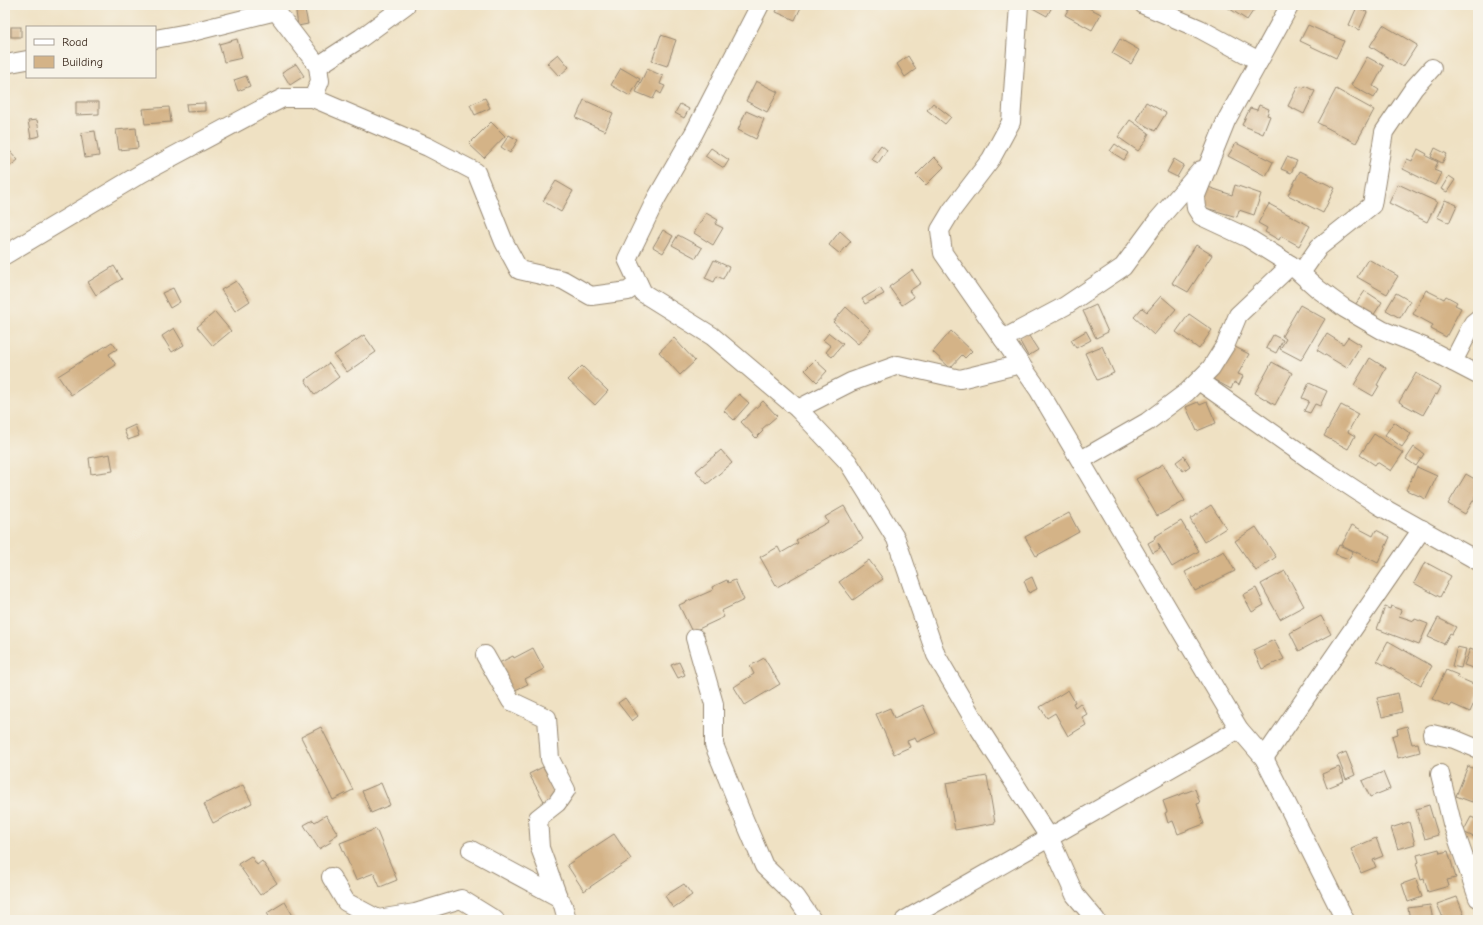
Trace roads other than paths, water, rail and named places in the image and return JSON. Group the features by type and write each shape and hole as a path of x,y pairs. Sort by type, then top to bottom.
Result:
{"street":[{"path":"318,66 361,38 406,5"},
{"path":"760,5 694,132 656,199 627,259 643,293 712,336 798,409 848,462 896,539 936,655 977,725 1049,837 1075,895 1096,920"},
{"path":"1019,5 1011,122 991,159 952,210 940,230 943,253 1038,389 1239,729 1264,758 1345,920"},
{"path":"1144,5 1200,28 1259,61"},
{"path":"1290,5 1226,121 1195,198 1196,208 1201,216 1248,238 1296,269 1318,289 1344,308 1376,327 1478,375"},
{"path":"156,39 188,33 275,8 318,66 320,81 313,98"},
{"path":"5,64 26,60"},
{"path":"1081,460 1147,422 1187,392 1211,368 1226,344 1238,315 1296,269 1319,247 1372,205 1384,132 1414,88 1432,68"},
{"path":"5,255 142,173 269,105 283,98 313,98 428,147 476,172 504,242 519,270 563,280 591,296 628,291 638,283"},
{"path":"1003,339 1065,306 1123,268 1157,221 1211,159"},
{"path":"1453,362 1473,323 1478,319"},
{"path":"798,409 851,382 898,365 960,379 1021,364"},
{"path":"1198,380 1319,466 1380,506 1478,561"},
{"path":"1264,758 1422,529"},
{"path":"695,638 714,704 714,745 744,819 764,866 796,897 812,920"},
{"path":"485,655 511,701 547,718 550,759 566,790 557,803 538,818 540,848 558,896 563,905 567,920"},
{"path":"905,920 1239,729"},
{"path":"1432,734 1454,739 1478,748"},
{"path":"1440,774 1452,823 1478,898"},
{"path":"471,850 558,896"},
{"path":"331,877 346,902 378,919 415,914 462,899 496,920"}]}
